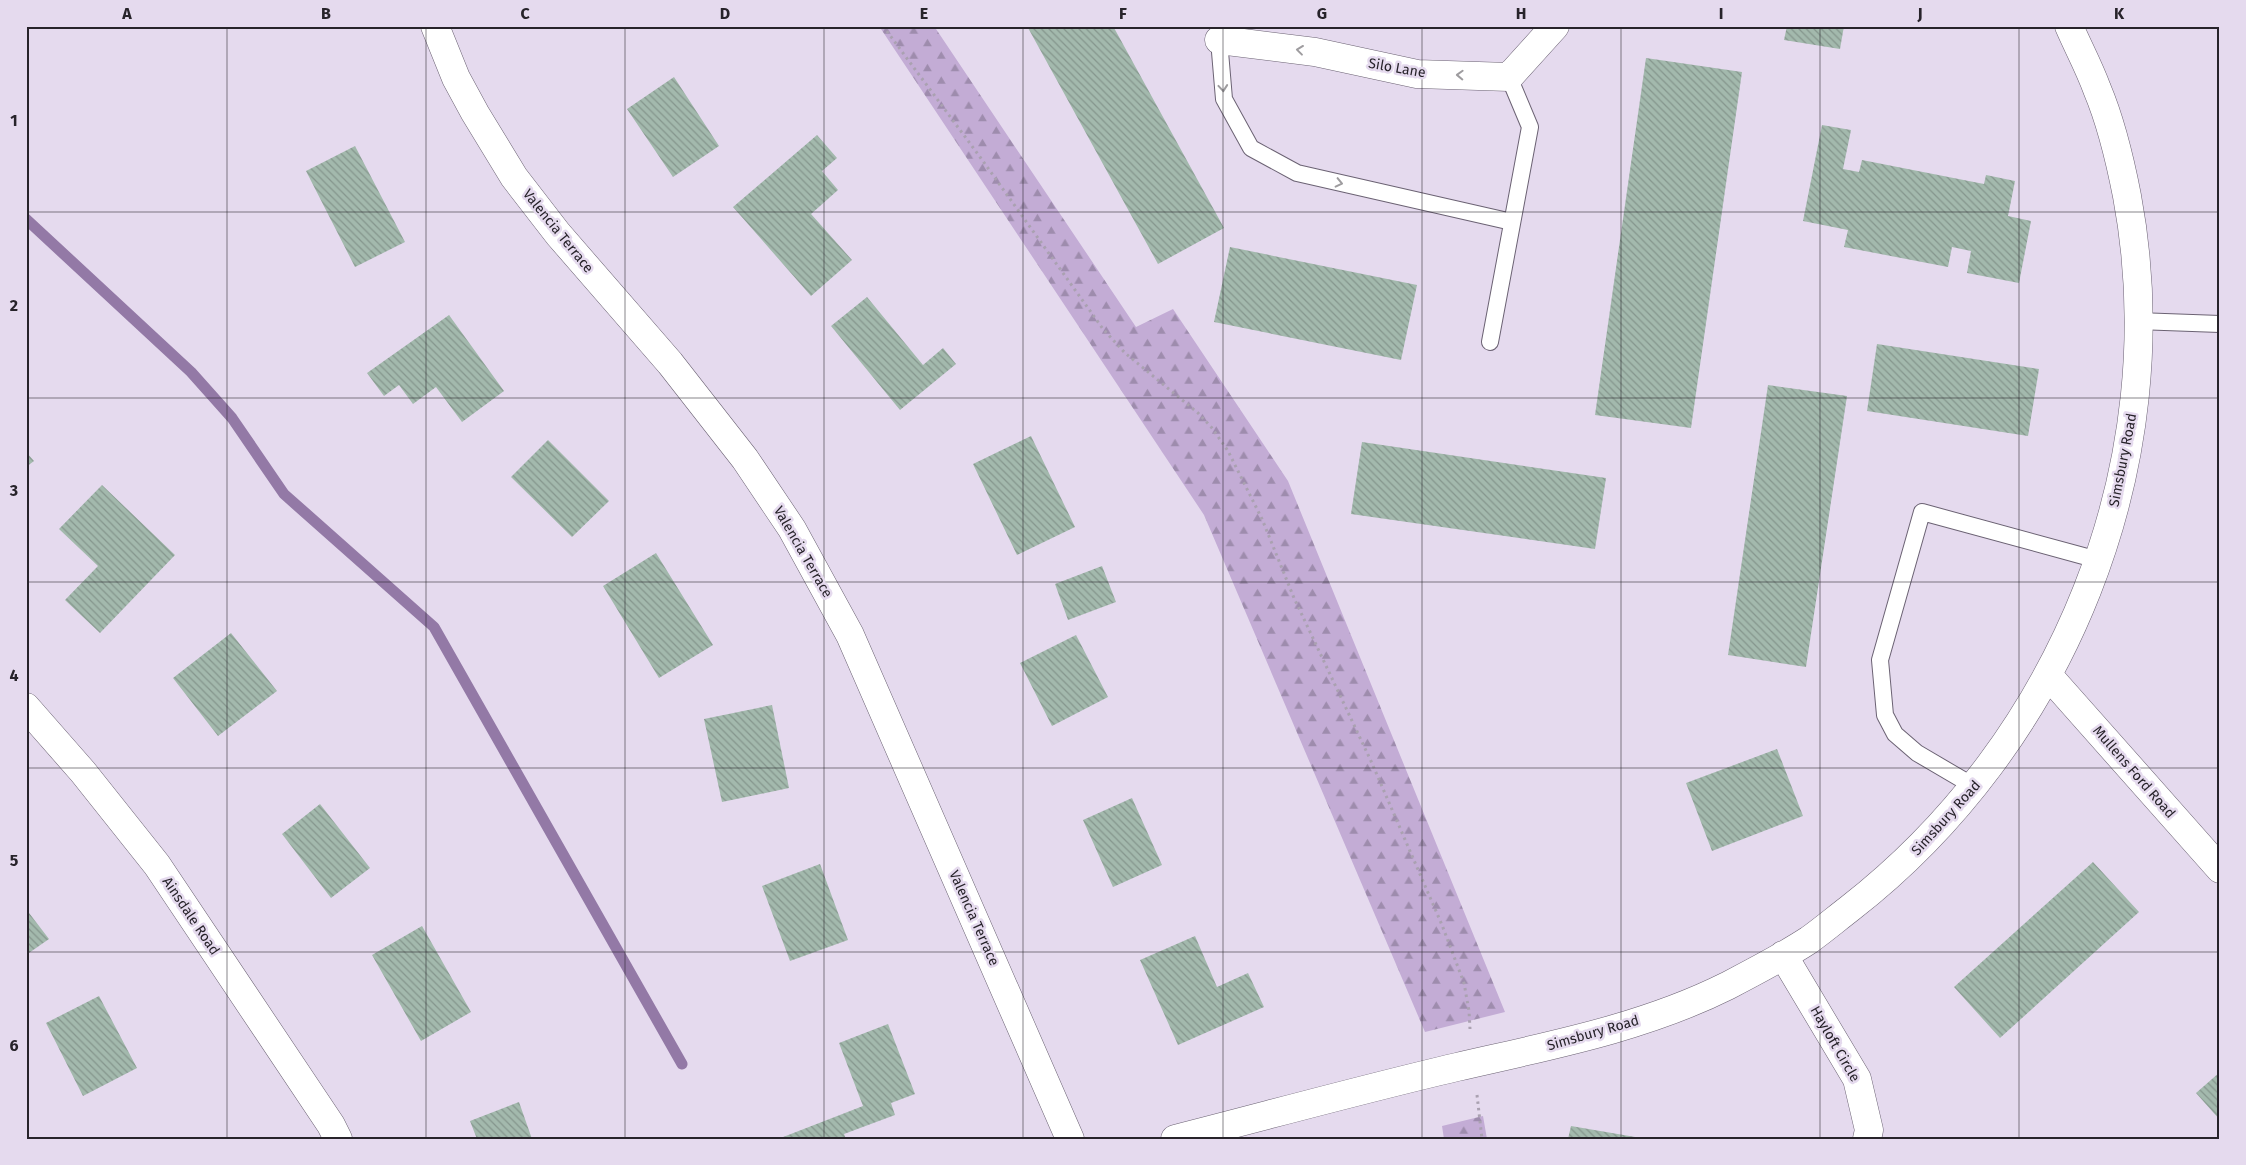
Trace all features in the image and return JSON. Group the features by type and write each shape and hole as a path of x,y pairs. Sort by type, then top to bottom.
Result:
{"street":[{"name":"Valencia Terrace","path":"435,26 456,78 514,177 558,234 670,363 746,459 792,529 850,635 1070,1139"},
{"path":"1509,77 1555,26"},
{"name":"Simsbury Road","path":"1175,1139 1445,1070 1597,1034 1683,1006 1724,987 1811,938 1882,884 1915,853 1975,787 2030,709 2048,675 2089,586 2118,498 2134,412 2137,369 2137,277 2126,191 2100,96 2069,26"},
{"name":"Silo Lane","path":"1219,40 1315,52 1417,74 1509,77"},
{"name":"Mullens Ford Road","path":"2048,675 2220,869"},
{"name":"Ainsdale Road","path":"26,707 83,772 157,865 331,1125 338,1139"},
{"name":"Hayloft Circle","path":"1783,955 1857,1079 1869,1130 1868,1139"}],"lane":[{"path":"1219,40 1224,99 1251,148 1297,174 1512,222"},
{"path":"1490,342 1530,127 1509,77"},
{"path":"2137,321 2220,324"},
{"path":"1975,787 1917,753 1894,734 1885,716 1880,660 1922,512 2098,560"}],"path":[{"path":"883,26 980,157 1103,329 1125,353 1198,413 1212,428 1228,451 1262,519 1294,598 1371,761 1442,925 1464,983 1470,1031"},
{"path":"1475,1086 1482,1139"}],"green space":[{"path":"879,26 934,26 1136,327 1173,309 1288,481 1505,1012 1425,1032 1204,515"},
{"path":"1483,1116 1487,1139 1444,1139 1442,1126"}],"building":[{"path":"1027,26 1113,26 1224,228 1158,264"},
{"path":"1787,26 1844,26 1840,49 1784,40"},
{"path":"1646,58 1742,72 1691,428 1595,415"},
{"path":"674,77 719,146 673,177 627,109"},
{"path":"1822,125 1851,130 1843,169 1859,172 1862,160 1984,184 1986,175 2015,181 2008,216 2031,221 2019,283 1967,273 1971,251 1952,247 1948,267 1844,247 1848,230 1803,221"},
{"path":"817,135 837,158 822,171 838,190 811,214 852,260 811,296 733,207"},
{"path":"355,146 405,242 355,267 306,171"},
{"path":"1230,247 1417,285 1401,360 1214,322"},
{"path":"867,297 923,365 943,348 956,364 900,410 831,326"},
{"path":"449,315 504,391 462,422 436,387 413,404 399,385 384,396 367,373"},
{"path":"1877,344 2039,369 2028,436 1867,411"},
{"path":"1768,385 1847,396 1806,667 1728,655"},
{"path":"1031,436 1075,527 1017,555 973,464"},
{"path":"548,440 609,501 572,537 511,477"},
{"path":"1362,442 1606,478 1595,549 1351,514"},
{"path":"26,452 34,461 26,467"},
{"path":"102,485 175,555 100,633 65,600 98,566 59,529"},
{"path":"656,553 713,645 659,678 603,586"},
{"path":"1102,566 1116,602 1068,620 1055,584"},
{"path":"231,633 277,691 218,736 173,678"},
{"path":"1076,635 1108,697 1052,726 1020,663"},
{"path":"772,705 789,788 722,802 704,719"},
{"path":"1777,749 1803,816 1712,851 1686,783"},
{"path":"1132,798 1162,865 1113,887 1083,820"},
{"path":"320,804 370,868 331,898 282,834"},
{"path":"2093,862 2139,912 2000,1038 1954,987"},
{"path":"820,864 848,940 790,961 762,886"},
{"path":"26,909 49,939 26,955"},
{"path":"422,926 471,1012 421,1041 372,955"},
{"path":"1195,936 1217,987 1248,973 1264,1007 1178,1045 1140,960"},
{"path":"99,996 137,1068 83,1096 46,1023"},
{"path":"888,1024 915,1094 891,1103 895,1115 844,1134 846,1139 778,1139 863,1106 839,1043"},
{"path":"2220,1072 2220,1120 2196,1093"},
{"path":"519,1102 532,1139 477,1139 470,1121"},
{"path":"1571,1126 1641,1138 1641,1139 1568,1139"}],"waterway":[{"path":"26,219 191,372 232,418 284,494 434,627 682,1064"}]}
